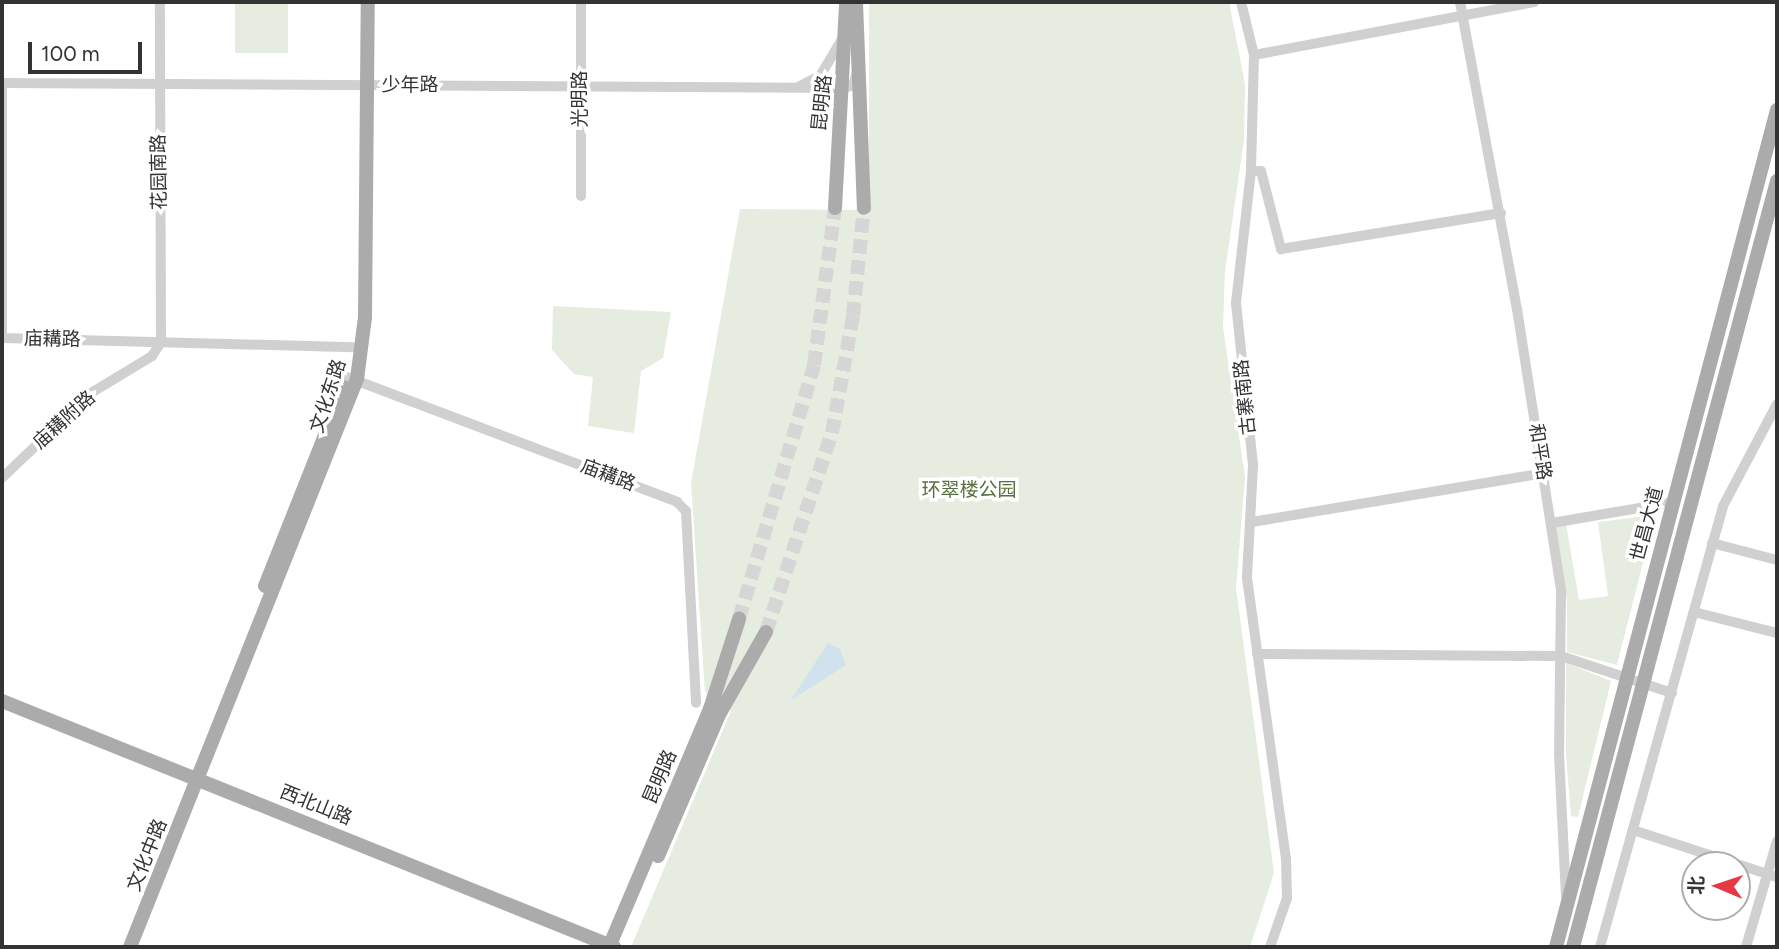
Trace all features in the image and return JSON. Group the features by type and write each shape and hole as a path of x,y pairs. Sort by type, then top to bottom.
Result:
{"main road":[{"path":"122,947 195,776 352,378 363,84 361,2"},
{"name":"文化东路","path":"352,378 365,317 363,84 368,2"},
{"name":"昆明路","path":"835,208 837,137 845,88 846,2"},
{"name":"昆明路","path":"856,2 864,208"},
{"name":"世昌大道","path":"1556,947 1777,110"},
{"path":"837,137 849,146 860,142"},
{"name":"世昌大道","path":"1573,947 1777,181"},
{"name":"昆明路","path":"613,947 710,709 739,619"},
{"name":"昆明路","path":"613,947 720,713 766,632"},
{"name":"西北山路","path":"2,701 195,776 613,947"},
{"name":"文化中路","path":"130,947 195,776"}],"street":[{"name":"花园南路","path":"160,2 161,342"},
{"name":"光明路","path":"581,2 581,196"},
{"name":"古寨南路","path":"1241,2 1254,55 1251,171 1236,303 1253,466 1247,579 1286,858 1287,898 1270,947"},
{"name":"和平路","path":"1460,2 1500,213 1561,591 1559,754 1567,907"},
{"path":"1254,55 1534,2"},
{"path":"796,88 820,76 840,45 846,24"},
{"path":"845,88 853,85 857,73"},
{"name":"少年路","path":"2,83 845,88"},
{"path":"2,83 2,338"},
{"path":"818,88 834,101 837,137"},
{"path":"1251,171 1261,171 1281,249 1500,213"},
{"name":"庙耩路","path":"2,338 353,346"},
{"name":"庙耩附路","path":"2,478 91,393 152,356 161,342"},
{"name":"庙耩路","path":"352,378 677,502 686,511 696,703"},
{"path":"1600,947 1723,506 1777,404"},
{"path":"1252,522 1544,473"},
{"path":"1552,523 1673,502"},
{"path":"1712,543 1777,560"},
{"path":"1694,612 1777,633"},
{"path":"1257,654 1561,656 1626,681 1672,693"},
{"path":"1633,830 1773,876"},
{"path":"1746,947 1773,876 1777,841"},
{"path":"1567,907 1583,912"}],"green space":[{"path":"235,2 288,2 288,53 235,53"},
{"name":"环翠楼公园","path":"869,2 1229,2 1245,84 1244,140 1225,271 1223,327 1245,477 1236,588 1274,873 1250,947 631,947 731,711 705,692 691,483 740,209 869,210"},
{"path":"553,306 671,312 663,358 641,371 634,433 588,426 593,377 574,374 552,350"},
{"path":"1655,515 1617,665 1567,652 1567,603 1556,526 1566,524 1579,600 1608,596 1598,522"},
{"path":"1566,663 1611,681 1578,817 1571,816 1566,754"}],"water":[{"path":"828,643 840,649 846,665 791,700"}],"tunnel":[{"path":"739,619 814,365 835,208"},
{"path":"766,632 832,433 853,316 864,208"}]}
